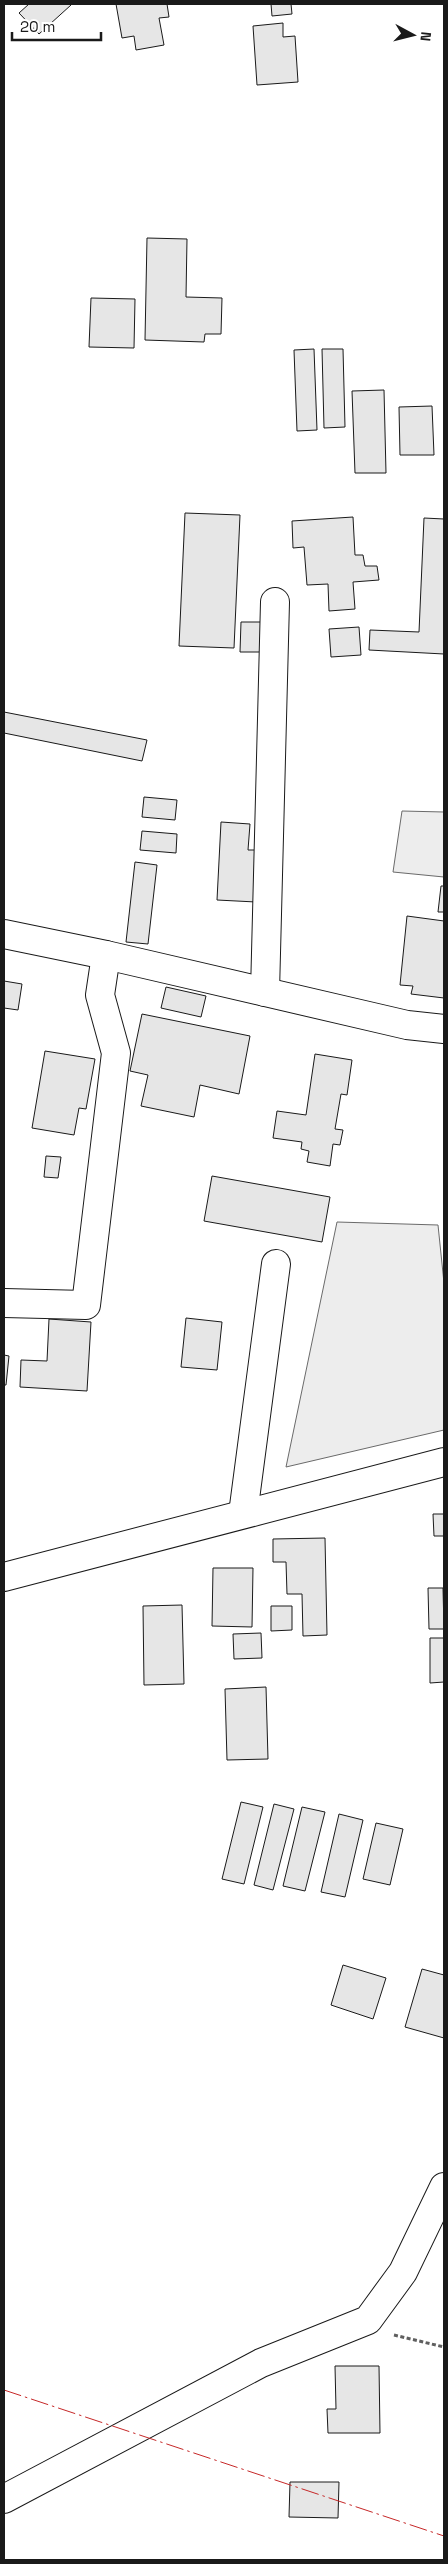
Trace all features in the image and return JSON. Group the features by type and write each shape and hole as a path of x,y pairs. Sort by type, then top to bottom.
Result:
{"street":[{"path":"265,992 275,602"},
{"path":"4,934 106,955 407,1025 444,1030"},
{"path":"4,1303 86,1305 116,1053 100,995 106,955"},
{"path":"243,1514 276,1264"},
{"path":"4,1577 444,1462"},
{"path":"4,2499 261,2363 368,2320 403,2272 444,2187"}],"path":[{"path":"368,2320 393,2334 444,2347"}],"shaded area":[{"path":"402,811 444,812 444,877 393,872"},
{"path":"337,1222 438,1225 444,1283 444,1430 286,1467"}],"building":[{"path":"29,4 71,5 39,34 19,13"},
{"path":"116,4 167,4 169,17 159,18 164,45 136,50 134,36 122,38"},
{"path":"271,4 291,4 292,14 272,16"},
{"path":"283,23 283,37 295,36 298,82 257,85 253,26"},
{"path":"147,238 187,239 186,297 222,298 221,334 205,334 204,342 145,340"},
{"path":"91,298 135,299 134,348 89,347"},
{"path":"314,349 317,430 297,431 294,350"},
{"path":"322,349 343,349 345,427 324,428"},
{"path":"384,390 386,473 355,473 352,391"},
{"path":"432,406 434,455 400,455 399,407"},
{"path":"185,513 240,515 234,648 179,646"},
{"path":"353,517 355,555 363,555 365,566 377,566 379,580 353,582 355,609 329,611 328,584 307,585 304,547 293,548 292,521"},
{"path":"424,518 444,519 444,654 369,650 370,630 419,632"},
{"path":"241,622 265,622 264,652 240,652"},
{"path":"359,627 361,655 331,657 329,629"},
{"path":"4,712 147,740 142,761 4,733"},
{"path":"144,797 177,800 175,820 142,817"},
{"path":"221,822 250,824 248,850 258,850 256,902 217,900"},
{"path":"142,831 177,834 176,853 140,850"},
{"path":"135,862 157,865 148,944 126,942"},
{"path":"441,886 444,886 444,912 438,912"},
{"path":"407,916 444,921 444,998 411,994 413,986 400,985"},
{"path":"4,981 22,984 18,1010 4,1008"},
{"path":"166,987 206,996 201,1017 161,1008"},
{"path":"142,1014 250,1036 239,1094 200,1085 194,1117 141,1106 148,1075 130,1071"},
{"path":"45,1051 95,1059 86,1109 79,1108 74,1135 32,1128"},
{"path":"315,1054 352,1060 347,1095 341,1094 335,1129 343,1130 340,1145 333,1144 330,1166 307,1162 309,1151 301,1149 302,1142 273,1138 277,1111 306,1115"},
{"path":"46,1156 61,1157 58,1178 44,1177"},
{"path":"212,1176 330,1197 322,1242 204,1221"},
{"path":"186,1318 222,1322 217,1370 181,1367"},
{"path":"49,1319 91,1322 87,1391 20,1387 21,1360 47,1361"},
{"path":"4,1355 9,1356 6,1385 4,1385"},
{"path":"433,1514 444,1514 444,1536 434,1536"},
{"path":"325,1538 327,1635 303,1636 302,1594 287,1594 286,1562 273,1562 273,1539"},
{"path":"213,1568 253,1568 252,1627 212,1626"},
{"path":"428,1588 443,1588 444,1629 429,1629"},
{"path":"182,1605 184,1684 144,1685 143,1606"},
{"path":"271,1606 292,1606 292,1630 271,1631"},
{"path":"261,1633 262,1658 234,1659 233,1634"},
{"path":"430,1638 444,1638 444,1682 430,1683"},
{"path":"266,1687 268,1759 227,1760 225,1689"},
{"path":"241,1802 263,1807 244,1884 222,1879"},
{"path":"274,1804 294,1809 273,1890 254,1885"},
{"path":"302,1807 325,1812 305,1891 283,1886"},
{"path":"339,1814 363,1820 345,1897 321,1892"},
{"path":"376,1823 403,1829 390,1885 363,1879"},
{"path":"343,1965 386,1978 373,2019 331,2005"},
{"path":"422,1969 444,1975 444,2038 405,2027"},
{"path":"335,2366 379,2366 380,2433 328,2433 327,2409 336,2409"},
{"path":"290,2482 339,2482 338,2518 289,2517"}],"power":[{"path":"4,2390 444,2536"}]}
